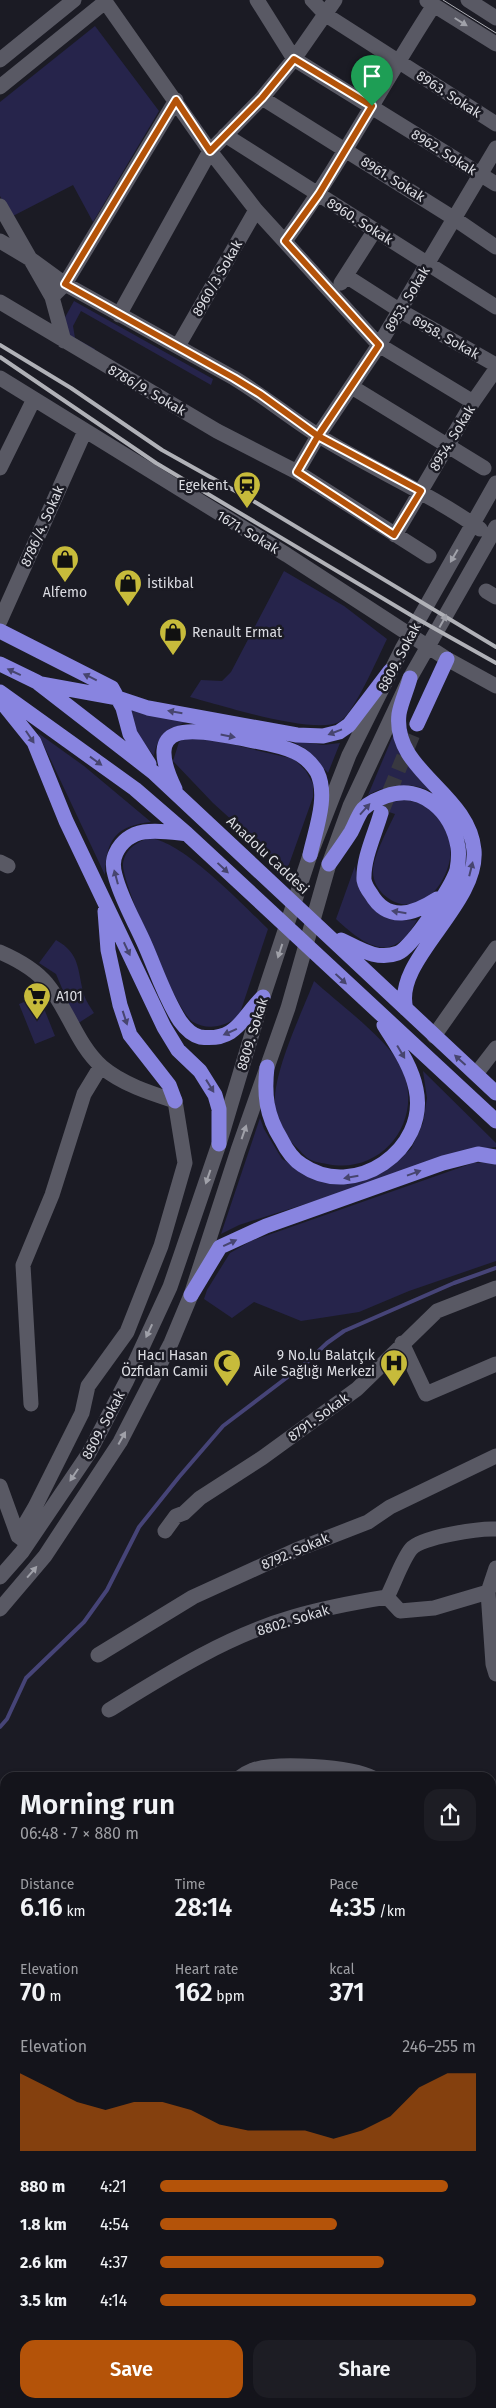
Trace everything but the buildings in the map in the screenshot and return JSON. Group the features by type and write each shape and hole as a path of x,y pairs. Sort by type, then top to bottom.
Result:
{"highway":[{"path":"0,631 112,688 123,708 130,734 153,772"},
{"path":"417,724 447,659"},
{"name":"Anadolu Caddesi","path":"0,664 37,682 177,792 406,1010 496,1092"},
{"path":"37,682 118,698 148,708 297,735 323,736 339,732 349,725 390,671"},
{"path":"406,1010 403,999 409,977 464,891 472,869 474,850 464,816 409,756 399,726 399,715 410,678"},
{"path":"0,692 135,789 187,834 496,1121"},
{"path":"0,700 34,742 66,821 164,1027 178,1050 200,1071 216,1095 219,1109 219,1144"},
{"path":"177,792 169,776 164,750 168,740 185,730 200,731 293,750 307,760 316,771 320,784 320,802 310,855"},
{"path":"328,934 376,957 399,953 419,934 442,896 456,870 458,848 451,825 442,810 431,801 417,794 396,792 373,801 362,810 329,864"},
{"path":"382,813 365,867 364,882 375,901 394,913 408,914 421,910 442,896"},
{"path":"187,834 156,830 140,831 119,848 115,854 114,866 119,889 174,1010 187,1030 198,1036 211,1037 223,1035 239,1028 253,1006 263,997"},
{"path":"104,902 108,950 120,1004 130,1035 169,1085 175,1101"},
{"path":"267,1067 264,1088 268,1112 278,1135 301,1165 330,1178 360,1175 373,1169 388,1160 402,1147 411,1134 417,1120 416,1091 410,1067 376,1011"},
{"path":"191,1295 220,1247 266,1226 443,1163 478,1154 496,1157"}],"street":[{"path":"0,60 74,0"},
{"path":"257,0 294,59"},
{"name":"8963. Sokak","path":"312,0 326,14 496,124"},
{"path":"119,315 210,151 262,98 294,59 335,0"},
{"path":"468,0 496,18"},
{"path":"0,87 105,1 210,151 256,210 333,295 379,345 473,402"},
{"path":"285,241 319,194 372,106 430,3 496,44"},
{"name":"8962. Sokak","path":"294,59 496,184"},
{"name":"8961. Sokak","path":"262,98 455,218 496,248"},
{"path":"52,297 65,284 176,100"},
{"name":"8960. Sokak","path":"225,135 496,306"},
{"name":"8953. Sokak","path":"297,472 318,436 379,345 496,148"},
{"path":"0,206 52,297 64,341"},
{"name":"8960/3 Sokak","path":"178,346 256,210"},
{"path":"333,295 375,230"},
{"path":"0,241 32,260 65,284 178,346 260,394 318,436 421,491 496,539"},
{"name":"8958. Sokak","path":"346,276 399,310 496,365"},
{"name":"8786/9. Sokak","path":"0,302 217,431 297,472 429,556"},
{"name":"8954. Sokak","path":"394,535 473,402 496,369"},
{"name":"1671. Sokak","path":"0,378 286,555 447,659 496,686"},
{"path":"352,387 484,468"},
{"path":"0,468 34,399"},
{"name":"8786/4. Sokak","path":"0,620 85,431"},
{"name":"8809. Sokak","path":"0,1577 22,1540 89,1453 126,1382 170,1287 219,1144 263,997 310,855 349,755 390,671 496,483"},
{"name":"8809. Sokak","path":"0,1610 46,1556 120,1442 171,1342 191,1295 288,1008 329,864 354,798 410,678 496,526"},
{"path":"434,1036 496,948"},
{"path":"0,952 18,960 47,983 70,1024 101,1066 120,1080 175,1101 185,1162 161,1246 127,1332 88,1386 82,1413 35,1507 22,1540"},
{"path":"476,1074 496,1048"},
{"path":"31,1404 23,1265 52,1195 84,1094 101,1066"},
{"name":"8791. Sokak","path":"165,1531 176,1516 184,1513 200,1498 262,1458 357,1389 402,1343 437,1311 496,1288"},
{"path":"402,1343 426,1394 496,1364"},
{"name":"8792. Sokak","path":"98,1655 193,1597 296,1550 368,1522 390,1507 496,1456"},
{"path":"0,1486 22,1540 46,1556"},
{"path":"488,1592 434,1608 400,1611 387,1597 411,1548 427,1540 479,1528 496,1529"},
{"path":"496,1569 488,1592 493,1664 496,1674"},
{"name":"8802. Sokak","path":"109,1710 208,1651 238,1637 292,1617 387,1597"},
{"path":"249,1772 270,1767 333,1768 358,1772"}],"shaded area":[{"path":"95,26 159,111 93,222 73,185 11,217 0,196 0,102"},
{"path":"74,301 213,379 211,385 81,311 73,326 75,338 95,349 92,354 71,342 63,321"},
{"path":"284,571 344,606 387,639 352,708 339,722 327,725 309,725 289,722 190,697 201,680 222,681 231,672"},
{"path":"131,709 191,720 166,733 158,742 154,756 138,735 129,713"},
{"path":"395,731 408,765 432,792 416,786 400,785 383,788 368,795"},
{"path":"38,733 84,766 151,822 129,827 115,837 108,853 105,875"},
{"path":"187,737 200,737 294,759 306,771 313,784 313,797 287,870 213,803 173,761 179,742"},
{"path":"290,740 323,745 340,743 328,773 306,749"},
{"path":"402,800 420,804 435,814 443,824 450,839 450,856 446,872 438,886 427,898 414,904 399,904 384,895 376,885 373,875 378,851 395,814 386,811 390,803"},
{"path":"148,838 162,841 194,861 228,890 268,929 239,1016 223,1025 211,1027 199,1025 193,1022 186,1014 175,996 140,919 131,895 123,864 129,850"},
{"path":"355,866 361,891 366,901 373,908 392,918 417,920 408,934 398,943 389,947 379,947 368,943 336,919"},
{"path":"56,940 64,945 74,957 79,970 84,995 94,1013 77,1024 56,974 39,963"},
{"path":"314,981 361,1021 394,1055 400,1065 407,1085 408,1104 404,1122 395,1138 382,1152 366,1161 348,1165 327,1164 307,1158 291,1142 279,1123 276,1113 275,1093 278,1077"},
{"name":"A101","path":"39,996 55,1036 35,1044 19,1004"},
{"path":"423,1071 496,1143 496,1147 479,1149 239,1225 221,1234 260,1118 264,1129 282,1159 312,1177 387,1169 411,1149 423,1123 427,1098"},
{"path":"490,1162 496,1164 496,1261 409,1291 359,1312 301,1321 254,1302 232,1318 204,1299 207,1290 230,1253 251,1241 473,1163"}],"waterway":[{"path":"0,1727 7,1719 26,1678 84,1622 107,1590 139,1527 223,1426 306,1363 327,1343 344,1331 454,1283 496,1268"}],"tunnel":[{"path":"381,813 417,724"}],"tram line":[{"path":"443,0 496,33"}],"railway":[{"path":"0,345 71,388 162,450 255,502 496,647"},
{"path":"0,357 156,463 414,617 496,663"}],"place":[{"name":"Egekent","path":"247,509"},
{"name":"Alfemo","path":"65,583"},
{"name":"İstikbal","path":"128,607"},
{"name":"Renault Ermat","path":"173,656"},
{"name":"A101","path":"37,1020"},
{"name":"Hacı Hasan Özfidan Camii","path":"227,1387"},
{"name":"9 No.lu Balatçık Aile Sağlığı Merkezi","path":"394,1387"}],"route":[{"path":"372,106 294,59 262,98 210,151 176,100 65,284 234,378 260,394 318,436 297,472 394,535 421,491 318,436 379,345 285,241 319,194 372,106"}]}
